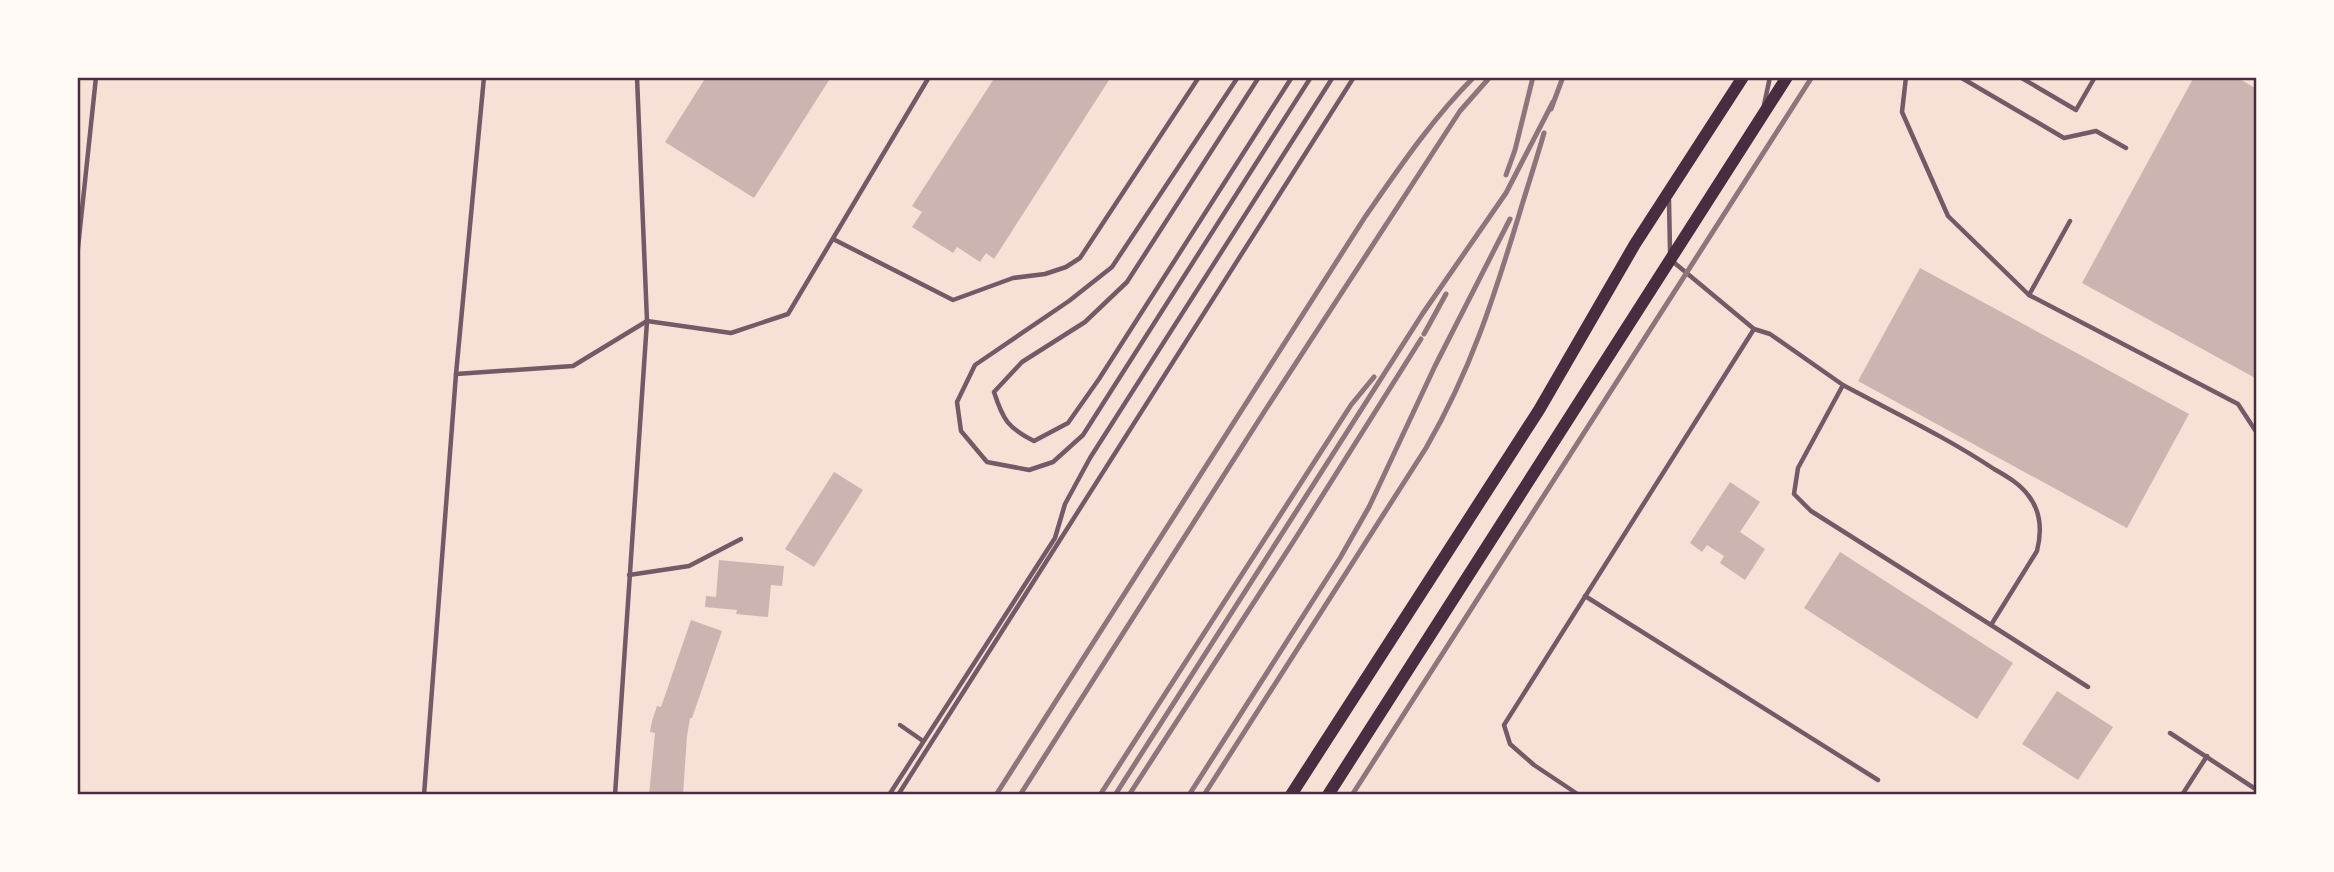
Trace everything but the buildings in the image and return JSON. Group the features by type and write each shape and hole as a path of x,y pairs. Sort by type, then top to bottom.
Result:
{"main road":[{"path":"1291,795 1539,410 1635,244 1743,77"},
{"path":"1328,795 1787,77"}],"lane":[{"path":"77,257 96,77"},
{"path":"424,795 456,374 484,77"},
{"path":"615,795 647,321 637,77"},
{"path":"456,374 573,366 647,321 731,333 788,314 929,77"},
{"path":"833,239 953,300 1013,278 1045,274 1066,267 1080,258 1199,77"},
{"path":"1238,77 1112,267 1069,301 975,365 957,402 961,431 987,462 1029,470 1053,463 1083,435 1311,77"},
{"path":"1259,77 1127,282 1085,322 1022,362 994,392 1001,415 1014,432 1034,440 1068,423 1107,368 1292,77"},
{"path":"889,795 1056,541 1065,504 1090,458 1333,77"},
{"path":"898,795 1056,541 1354,77"},
{"path":"1763,116 1770,77"},
{"path":"1906,77 1902,112 1948,216 2029,295 2238,404 2257,433"},
{"path":"1960,77 2064,138 2096,131 2126,148"},
{"path":"2020,77 2076,110 2095,77"},
{"path":"1668,193 1671,260 1754,329 1770,334 1843,384 1978,458 2027,493 2036,507 2040,538 2037,551 1991,625"},
{"path":"2029,295 2070,221"},
{"path":"1579,795 1534,765 1510,744 1504,725 1754,329"},
{"path":"1843,384 1798,468 1794,494 1811,511 2088,687"},
{"path":"629,575 689,566 741,539"},
{"path":"1585,596 1878,780"},
{"path":"900,724 923,741"},
{"path":"2170,733 2257,790"},
{"path":"2182,795 2207,756"}],"railway":[{"path":"996,795 1365,217 1430,127 1474,77"},
{"path":"1020,795 1460,111 1490,77"},
{"path":"1506,175 1533,77"},
{"path":"1551,109 1563,77"},
{"path":"1352,795 1812,77"},
{"path":"1115,795 1423,313 1506,193 1553,102"},
{"path":"1204,795 1442,419 1490,306 1544,133"},
{"path":"1189,795 1340,558 1369,507 1435,366 1510,219"},
{"path":"1424,334 1446,294"},
{"path":"1129,795 1421,339"},
{"path":"1100,795 1351,405 1374,377"}]}
